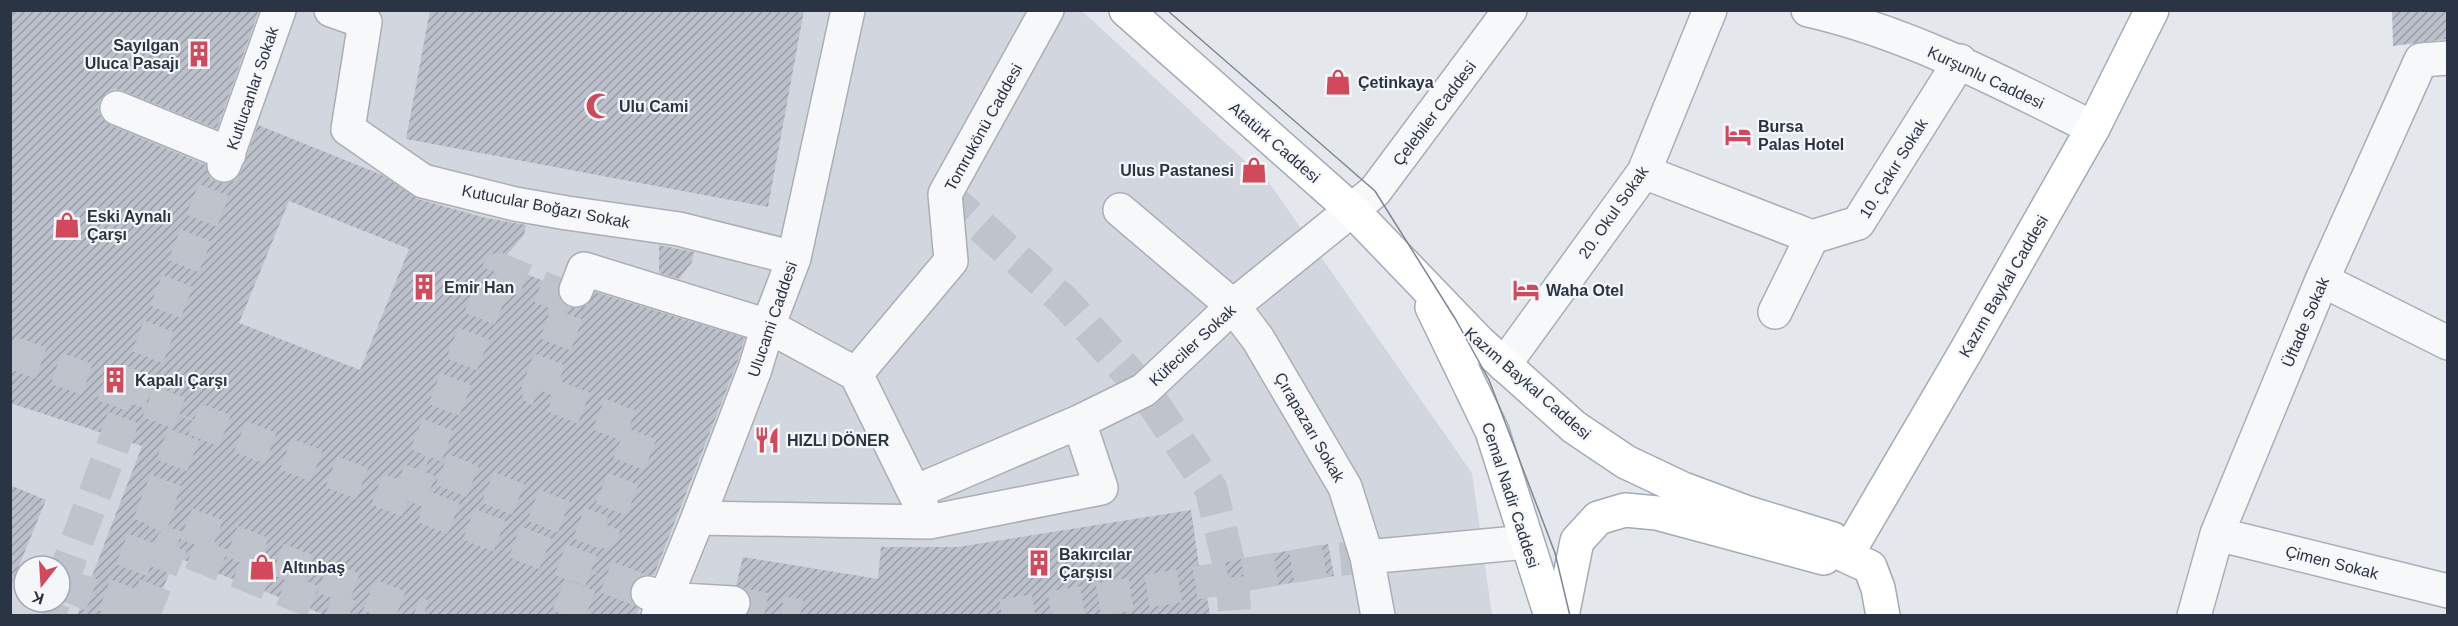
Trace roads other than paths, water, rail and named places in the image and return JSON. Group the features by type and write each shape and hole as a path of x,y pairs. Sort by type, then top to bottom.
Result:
{"main road":[{"name":"Atatürk Caddesi","path":"1126,10 1353,211 1418,279"},
{"name":"Kazım Baykal Caddesi","path":"1418,279 1456,320 1574,427 1626,462 1683,489 1745,513 1833,539 1846,556 2093,128 2152,10"},
{"name":"Cemal Nadir Caddesi","path":"1418,279 1492,431 1551,615"},
{"path":"1562,615 1577,541 1598,518 1625,510 1657,513 1819,559 1846,556 1870,567 1878,588 1883,615"}],"street":[{"name":"Kutlucanlar Sokak","path":"117,108 226,160 279,10"},
{"name":"Kutucular Boğazı Sokak","path":"331,10 366,16 348,129 423,181 515,204 679,229 794,258"},
{"name":"Ulucami Caddesi","path":"657,602 698,518 755,369 768,326 794,258 848,10"},
{"name":"Tomrukönü Caddesi","path":"856,374 951,261 945,194 1047,10"},
{"name":"Çelebiler Caddesi","path":"1353,211 1375,191 1510,10"},
{"name":"20. Okul Sokak","path":"1504,365 1644,172 1710,10"},
{"name":"Kurşunlu Caddesi","path":"1808,10 1842,18 1960,61 2093,128"},
{"name":"Üftade Sokak","path":"2194,615 2217,534 2322,280 2421,60 2448,58"},
{"name":"10. Çakır Sokak","path":"1812,237 1858,223 1960,61"},
{"path":"1644,172 1812,237 1775,312"},
{"name":"Çırapazarı Sokak","path":"1120,210 1233,306 1269,356 1345,487 1367,557 1378,615"},
{"name":"Küfeciler Sokak","path":"915,492 1079,422 1144,390 1233,306 1353,211"},
{"path":"576,290 584,268 768,326 856,374 929,522"},
{"path":"2322,280 2448,343"},
{"path":"698,518 929,522 1101,488 1079,422"},
{"name":"Çimen Sokak","path":"2217,534 2448,591"},
{"path":"1367,557 1527,542"},
{"path":"657,602 733,603"}],"tunnel":[{"path":"72,554 132,395 224,165"},
{"path":"945,194 1064,301 1144,390 1211,489 1232,577 1235,616"},
{"path":"408,501 499,269 572,300 538,390 642,431 602,532 423,462"},
{"path":"10,352 132,395 648,593"},
{"path":"154,511 190,418"},
{"path":"114,616 154,511 423,616"},
{"path":"143,616 171,545 349,616"},
{"path":"1002,616 1331,560 1367,557"},
{"path":"568,616 586,569"},
{"path":"72,587 139,613"},
{"path":"733,603 800,616"}],"tram line":[{"path":"1167,10 1375,191 1456,320 1489,380 1555,553 1570,616"}],"place":[{"name":"Sayılgan Uluca Pasajı","path":"199,54"},
{"name":"Çetinkaya","path":"1338,82"},
{"name":"Ulu Cami","path":"599,106"},
{"name":"Bursa Palas Hotel","path":"1738,135"},
{"name":"Ulus Pastanesi","path":"1254,170"},
{"name":"Eski Aynalı Çarşı","path":"67,225"},
{"name":"Emir Han","path":"424,287"},
{"name":"Waha Otel","path":"1526,290"},
{"name":"Kapalı Çarşı","path":"115,380"},
{"name":"HIZLI DÖNER","path":"767,440"},
{"name":"Bakırcılar Çarşısı","path":"1039,563"},
{"name":"Altınbaş","path":"262,567"}]}
